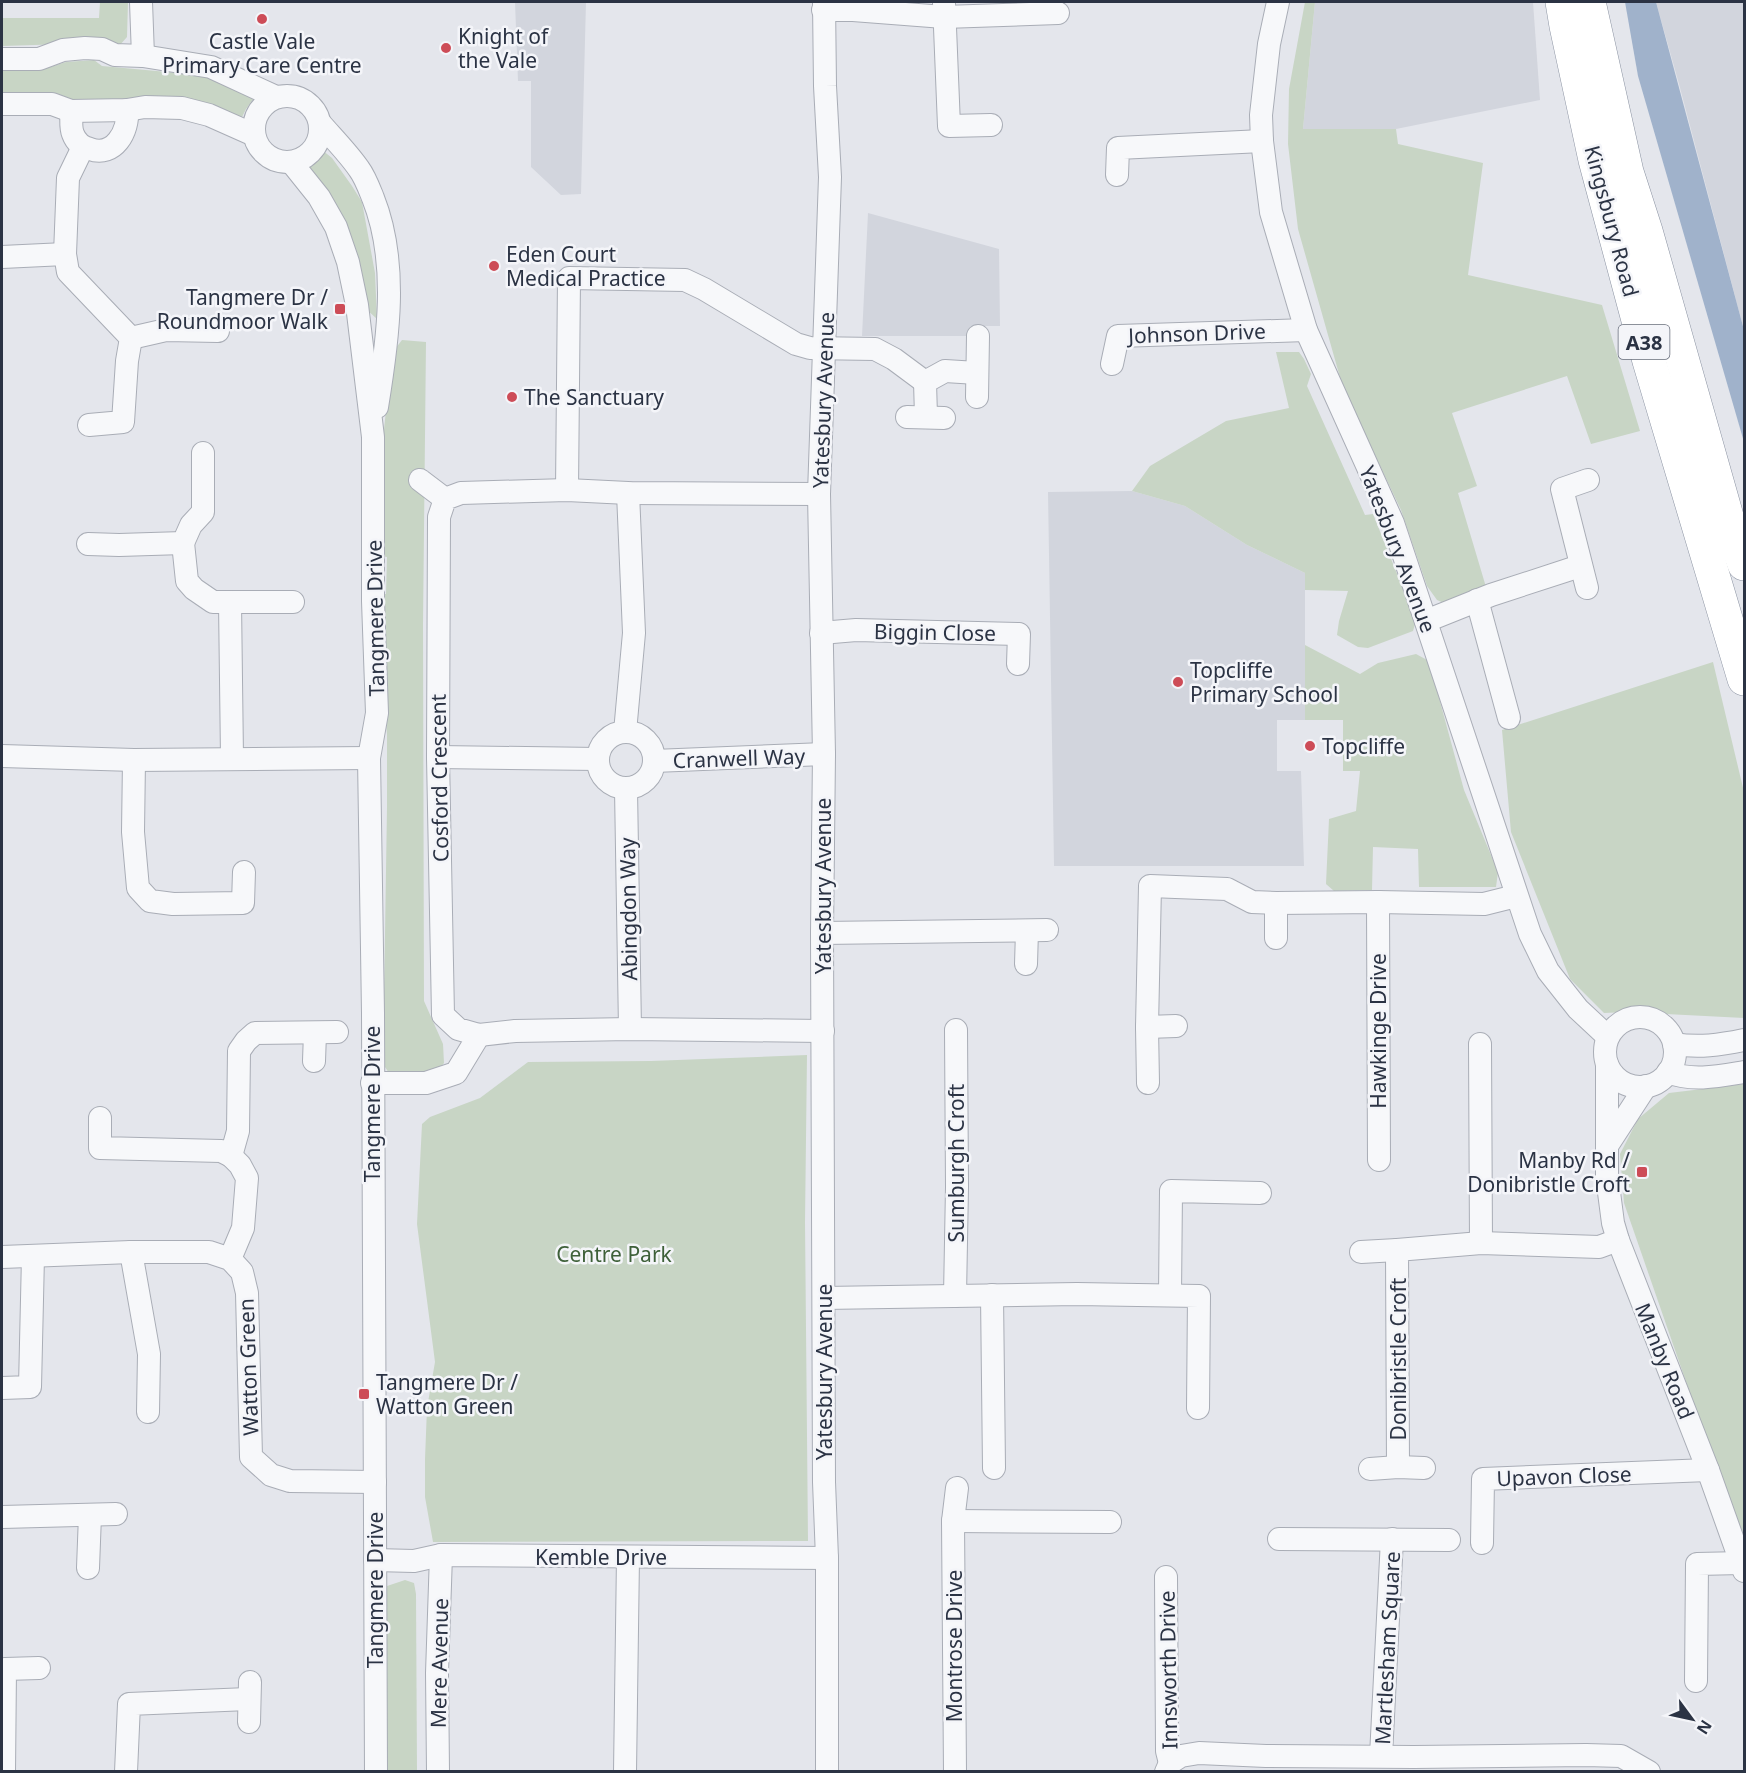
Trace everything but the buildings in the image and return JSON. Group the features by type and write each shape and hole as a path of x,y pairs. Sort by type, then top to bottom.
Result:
{"highway":[{"name":"Kingsbury Road","path":"1562,2 1595,160 1646,350 1744,678"},
{"name":"Kingsbury Road","path":"1589,2 1627,172 1728,520 1744,564"}],"street":[{"path":"141,2 143,56"},
{"name":"Yatesbury Avenue","path":"1278,2 1269,44 1261,115 1262,141 1271,212 1306,330 1393,523 1530,934 1548,970 1578,1009 1608,1037"},
{"path":"823,6 853,10 944,9 1058,13"},
{"name":"Yatesbury Avenue","path":"823,6 830,177 819,494 824,754 822,933 827,1772"},
{"path":"944,9 949,126 991,125"},
{"path":"2,59 39,59 63,50 85,48 102,50 115,55 143,56 211,67 276,97"},
{"path":"295,96 312,106 317,114 320,123 317,144 301,159 291,162 271,159 257,145 254,135 256,116 268,101 276,97 295,96"},
{"path":"2,104 52,104 71,111 127,110 146,107 182,108 208,115 254,135"},
{"path":"71,111 72,132 75,138 83,147 97,152 114,146 123,134 128,116 127,110"},
{"name":"Tangmere Drive","path":"320,123 360,169 378,211 386,241 388,268 386,349 373,437"},
{"path":"1118,175 1118,148 1262,141"},
{"path":"83,147 68,178 65,254 68,272 131,338"},
{"name":"Tangmere Drive","path":"291,162 318,197 336,227 348,262 357,305 373,437 373,601 377,713 369,758 376,1772"},
{"path":"2,257 65,254"},
{"path":"567,490 569,278 685,280 796,344 825,349 875,349 894,359 925,382"},
{"path":"131,338 166,330 218,331"},
{"name":"Johnson Drive","path":"1112,364 1118,336 1306,330"},
{"path":"977,397 978,336"},
{"path":"89,425 123,422 127,361 131,338"},
{"path":"925,382 945,371 977,372"},
{"path":"925,382 926,417"},
{"path":"203,453 203,512 191,525 183,543 187,581 194,589 213,602 293,602"},
{"path":"420,480 445,499 461,493 567,490 628,493 819,494"},
{"path":"1587,588 1562,489 1588,480"},
{"path":"625,732 633,633 628,493"},
{"name":"Cosford Crescent","path":"445,499 439,517 438,757 443,1015 458,1029 479,1035 515,1031 630,1029 823,1031"},
{"path":"88,544 183,543"},
{"path":"1426,621 1477,600 1580,566"},
{"path":"1477,600 1509,718"},
{"path":"230,602 232,758"},
{"name":"Biggin Close","path":"821,633 856,630 1019,634 1018,664"},
{"path":"625,732 634,734 649,744 653,752 653,770 648,777 634,787 626,789 609,783 603,777 598,759 603,743 610,737 625,732"},
{"name":"Cranwell Way","path":"654,761 824,754"},
{"path":"2,756 134,760 369,758"},
{"path":"438,757 598,759"},
{"path":"134,760 133,832 138,888 150,901 172,904 243,903 244,872"},
{"name":"Abingdon Way","path":"626,789 630,1029"},
{"path":"1148,1083 1146,1027 1150,886 1227,889 1252,902 1276,903 1484,904 1516,896"},
{"name":"Hawkinge Drive","path":"1378,902 1379,1160"},
{"path":"1276,903 1276,938"},
{"path":"822,933 1037,930 1026,964"},
{"path":"1644,1017 1654,1020 1663,1026 1674,1044 1673,1063 1662,1079 1646,1086 1636,1087 1627,1084 1618,1080 1607,1064 1605,1055 1608,1037 1614,1028 1633,1018 1644,1017"},
{"path":"1146,1027 1176,1026"},
{"name":"Sumburgh Croft","path":"956,1030 956,1296"},
{"path":"231,1156 238,1131 239,1051 246,1041 255,1033 326,1032 314,1061"},
{"path":"372,1083 426,1083 456,1073 479,1035"},
{"path":"1674,1044 1714,1046 1744,1040"},
{"path":"1480,1044 1481,1243"},
{"name":"Manby Road","path":"1607,1064 1607,1177 1613,1223 1743,1567"},
{"path":"1668,1072 1689,1078 1744,1072"},
{"path":"1607,1146 1646,1086"},
{"path":"2,1257 130,1252 210,1252 230,1259 243,1228 247,1178 231,1156 221,1151 205,1150 100,1148 100,1118"},
{"path":"1170,1295 1171,1191 1260,1193"},
{"name":"Donibristle Croft","path":"1361,1252 1481,1243 1599,1247 1618,1240"},
{"name":"Donibristle Croft","path":"1397,1250 1398,1467"},
{"path":"130,1252 149,1354 148,1412"},
{"path":"2,1388 30,1387 33,1256"},
{"name":"Watton Green","path":"230,1259 242,1272 247,1293 251,1456 271,1475 291,1481 375,1482"},
{"path":"992,1295 994,1468"},
{"path":"824,1298 992,1295 1199,1296 1198,1408"},
{"name":"Donibristle Croft","path":"1370,1468 1424,1468"},
{"name":"Upavon Close","path":"1482,1543 1483,1479 1708,1470"},
{"name":"Montrose Drive","path":"955,1772 953,1521 957,1488"},
{"path":"2,1518 116,1514"},
{"path":"88,1568 90,1515"},
{"path":"953,1521 1110,1522"},
{"name":"Martlesham Square","path":"1279,1539 1449,1540"},
{"name":"Martlesham Square","path":"1381,1756 1392,1539"},
{"name":"Kemble Drive","path":"375,1560 414,1561 441,1555 827,1558"},
{"name":"Mere Avenue","path":"438,1772 437,1673 441,1555"},
{"path":"625,1772 628,1557"},
{"path":"1696,1681 1697,1564 1743,1567"},
{"name":"Innsworth Drive","path":"1166,1577 1168,1767"},
{"path":"4,1772 5,1669 39,1668"},
{"path":"126,1772 129,1704 249,1690 249,1722"},
{"name":"Innsworth Drive","path":"1168,1767 1181,1756 1199,1753 1266,1756 1586,1755 1621,1756 1649,1772"}],"shaded area":[{"path":"515,2 586,2 581,194 561,195 531,167 531,81 518,81"},
{"path":"1315,2 1533,2 1540,100 1396,129 1303,129"},
{"path":"1656,2 1744,2 1744,330 1679,84"},
{"path":"868,213 999,249 1000,326 971,326 968,336 862,336"},
{"name":"Topcliffe Primary School","path":"1132,491 1185,506 1247,545 1305,573 1305,720 1277,720 1277,771 1301,771 1304,866 1054,866 1048,492"}],"green space":[{"path":"100,2 128,2 127,37 119,46 100,43 2,46 2,18 99,18"},
{"path":"1305,2 1315,2 1303,129 1396,129 1398,144 1483,163 1468,275 1602,305 1640,431 1591,444 1567,376 1452,413 1477,486 1458,493 1486,587 1446,604 1437,600 1427,586 1401,510 1343,388 1298,229 1288,144 1289,89"},
{"path":"94,60 102,66 200,75 223,81 254,98 239,123 117,103 2,99 2,68 47,68 66,62"},
{"path":"322,150 332,158 362,202 375,273 377,319 364,307 301,166"},
{"path":"402,340 426,342 423,625 424,1001 443,1044 444,1063 435,1074 389,1073 383,1064 387,734 383,695 381,594 386,594 387,557 381,556 381,458 392,353"},
{"path":"1276,352 1299,352 1304,359 1311,374 1307,386 1365,515 1373,514 1416,621 1413,631 1368,648 1358,647 1337,635 1348,591 1305,590 1305,573 1247,545 1185,506 1132,491 1150,466 1226,421 1289,408"},
{"path":"1305,645 1360,674 1378,663 1416,654 1429,661 1464,790 1498,872 1496,887 1419,887 1418,849 1373,847 1372,890 1334,891 1326,884 1329,819 1356,811 1360,771 1343,771 1343,720 1305,720"},
{"path":"1713,662 1744,792 1744,1018 1627,1012 1604,1013 1570,979 1511,832 1502,730"},
{"name":"Centre Park","path":"807,1055 805,1222 808,1541 433,1542 425,1497 425,1459 427,1408 435,1362 417,1224 422,1124 430,1117 480,1098 528,1062 651,1061"},
{"path":"1744,1084 1744,1549 1624,1203 1620,1154 1638,1119 1669,1093"},
{"path":"405,1580 414,1583 416,1594 417,1771 386,1772 387,1586"}],"water":[{"path":"1625,2 1656,2 1744,330 1744,442 1638,76"}],"place":[{"name":"Castle Vale Primary Care Centre","path":"262,19"},
{"name":"Knight of the Vale","path":"446,48"},
{"name":"Eden Court Medical Practice","path":"494,266"},
{"name":"Tangmere Dr / Roundmoor Walk","path":"340,309"},
{"name":"The Sanctuary","path":"512,397"},
{"name":"Topcliffe Primary School","path":"1178,682"},
{"name":"Topcliffe","path":"1310,746"},
{"name":"Manby Rd / Donibristle Croft","path":"1642,1172"},
{"name":"Tangmere Dr / Watton Green","path":"364,1394"}]}
